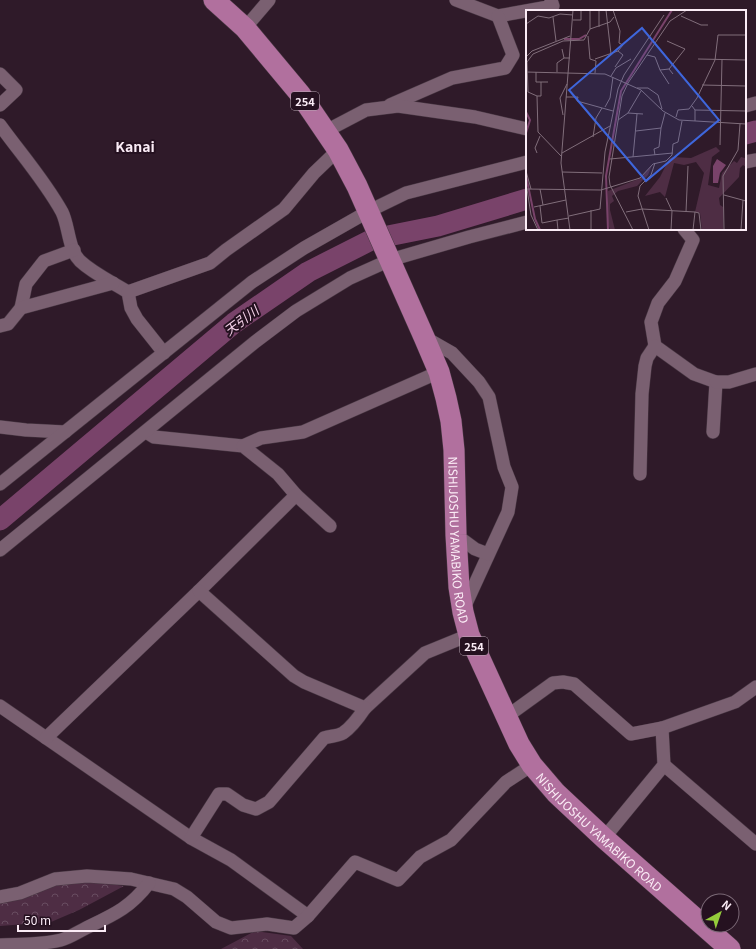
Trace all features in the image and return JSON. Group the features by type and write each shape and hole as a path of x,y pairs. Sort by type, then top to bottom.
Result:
{"highway":[{"name":"254","path":"214,0 245,28 300,94 326,131 338,150 390,258"},
{"name":"NISHIJOSHU YAMABIKO ROAD","path":"390,258 439,372 451,421 454,450 459,587 469,635 518,744 532,765 556,793 604,838 730,949"}],"street":[{"path":"245,28 269,0"},
{"path":"456,0 498,16 526,11"},
{"path":"531,10 553,6 551,0"},
{"path":"385,108 452,78 505,68 513,55 498,16"},
{"path":"0,74 16,90 0,105"},
{"path":"746,106 756,103"},
{"path":"326,131 366,110 398,106 475,118 526,129"},
{"path":"0,125 53,196 63,215 70,243 78,259 96,274 128,292 131,308 136,319 164,353"},
{"path":"128,292 210,263 284,209 314,173 338,150"},
{"path":"746,162 756,160"},
{"path":"0,484 252,282 304,248 370,215 406,193 526,162"},
{"path":"0,550 255,342 296,311 350,278 390,258 526,222"},
{"path":"640,474 644,366 647,358 655,346 651,322 658,303 676,281 693,240 685,230"},
{"path":"0,326 8,324 21,308 26,284 44,261 74,250"},
{"path":"21,308 113,283"},
{"path":"424,337 452,353 479,382 489,398 504,466 512,486 508,512 463,612"},
{"path":"655,346 694,374 716,382 729,382 756,374"},
{"path":"146,432 154,437 243,446 261,438 303,432 439,372"},
{"path":"713,432 716,382"},
{"path":"0,427 65,432"},
{"path":"243,446 278,474 296,495 330,526"},
{"path":"46,738 199,591 296,495"},
{"path":"456,534 474,549 488,554"},
{"path":"199,591 294,676 304,682 366,708"},
{"path":"191,838 219,794 227,794 243,804 256,809 269,802 324,738 331,735 342,734 353,724 366,708 425,653 469,635"},
{"path":"506,717 553,682 563,682 574,684 631,734 662,728 735,702 756,687"},
{"path":"0,706 191,838 231,860 308,916"},
{"path":"604,838 664,765 662,728"},
{"path":"0,897 20,893 55,879 87,876 131,878 174,889 187,897 216,922 231,928 267,924 294,928 308,916 356,862 398,880 420,857 451,840 506,782 532,765"},
{"path":"664,765 756,844"},
{"path":"0,945 62,940 116,914 140,895 149,883"}],"green space":[{"path":"90,881 124,886 79,910 51,922 0,926 0,901 58,884"},
{"path":"255,931 291,936 303,949 221,949"}],"waterway":[{"name":"天引川","path":"746,134 756,131"},
{"name":"天引川","path":"0,520 234,323 308,272 373,239 438,226 526,199"}],"district":[{"name":"Kanai","path":"135,146"}]}
